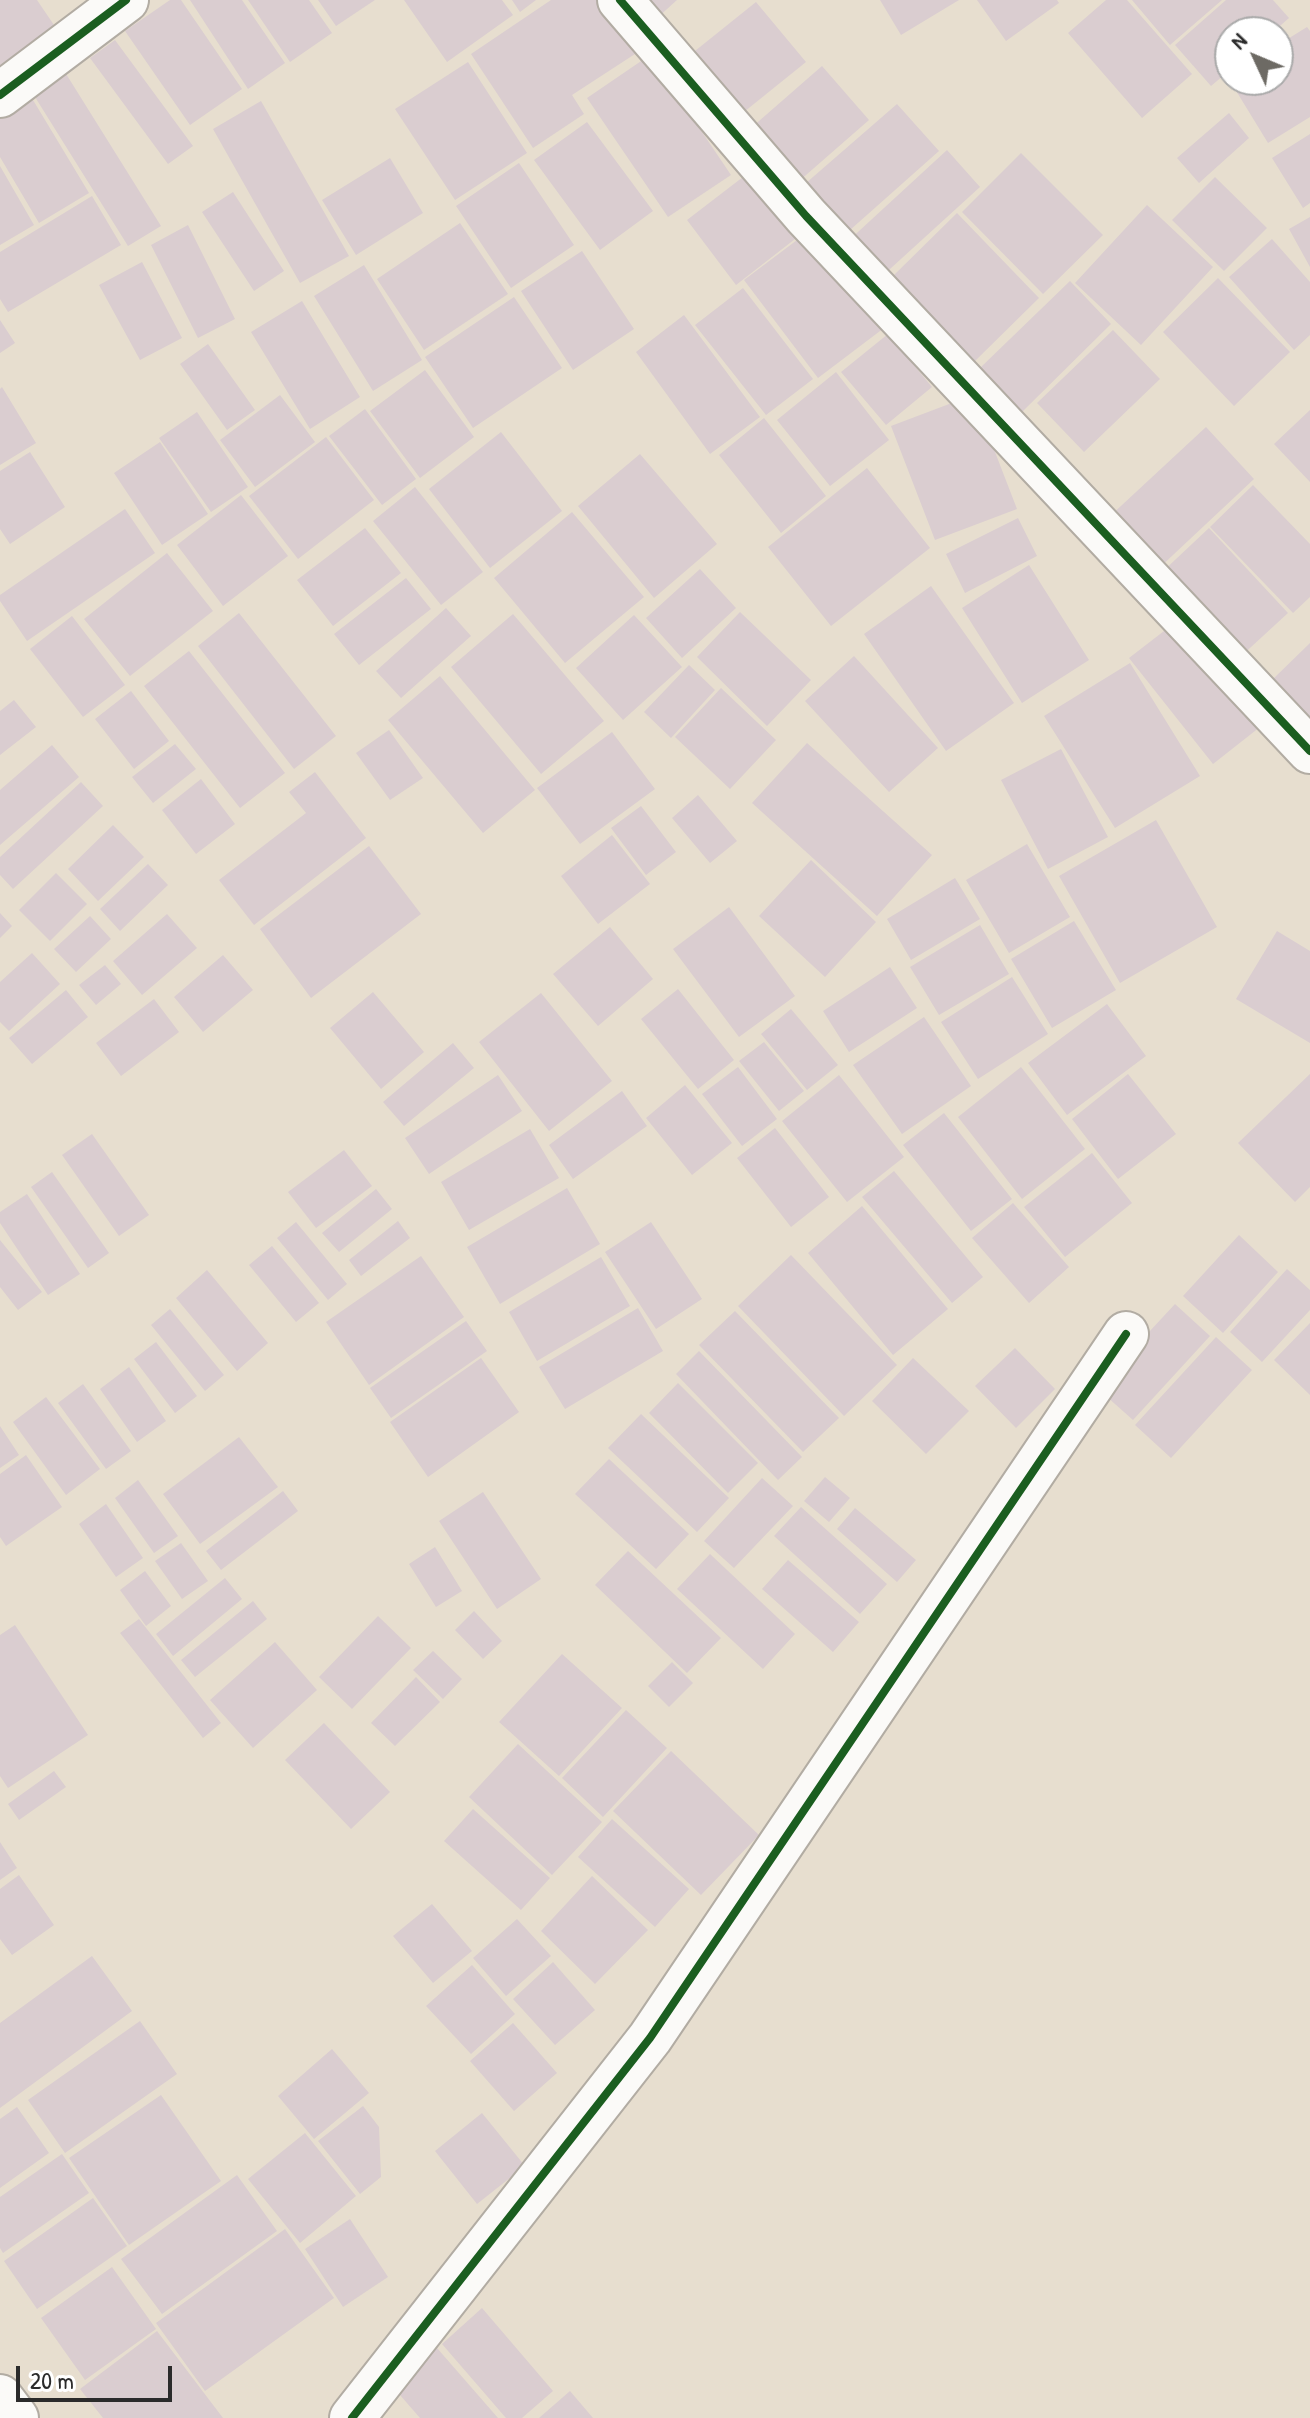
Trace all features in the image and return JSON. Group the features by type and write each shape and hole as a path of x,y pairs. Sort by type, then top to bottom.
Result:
{"street":[{"path":"0,95 126,0"},
{"path":"620,0 806,216 1310,751"},
{"path":"352,2418 650,2038 1126,1334"},
{"path":"0,2397 16,2418"}],"building":[{"path":"0,0 37,0 56,28 0,68"},
{"path":"170,0 181,0 242,89 190,125 125,31"},
{"path":"190,0 242,0 285,63 248,89"},
{"path":"248,0 309,0 332,33 290,62"},
{"path":"318,0 375,0 336,26"},
{"path":"404,0 502,0 513,15 447,62"},
{"path":"512,0 536,0 520,12"},
{"path":"551,0 598,0 635,54 572,95 584,114 533,148 471,54"},
{"path":"639,0 677,0 656,19"},
{"path":"880,0 959,0 901,35"},
{"path":"977,0 1057,0 1059,3 1006,41"},
{"path":"1106,0 1127,0 1192,74 1142,118 1068,33"},
{"path":"1132,0 1222,0 1170,45"},
{"path":"1226,0 1273,0 1287,16 1214,16 1214,83 1211,86 1175,45"},
{"path":"756,2 806,62 734,120 685,59"},
{"path":"1307,27 1310,31 1310,117 1268,143 1239,96 1294,96 1294,35"},
{"path":"115,40 193,146 168,164 90,58"},
{"path":"650,55 731,175 668,217 587,98"},
{"path":"468,62 527,153 455,200 395,109"},
{"path":"822,66 869,120 798,182 751,128"},
{"path":"63,69 161,226 128,246 30,89"},
{"path":"33,100 89,193 39,223 0,157 0,119"},
{"path":"261,101 349,256 300,283 213,129"},
{"path":"897,104 939,151 841,238 798,190"},
{"path":"1229,113 1249,138 1199,183 1177,158"},
{"path":"587,122 653,211 600,250 534,160"},
{"path":"1310,134 1310,203 1303,208 1272,158"},
{"path":"947,150 980,187 879,279 846,243"},
{"path":"1021,153 1103,235 1043,294 962,212"},
{"path":"390,158 423,213 356,255 322,200"},
{"path":"519,163 574,245 511,288 456,206"},
{"path":"0,166 34,225 0,245"},
{"path":"756,167 804,232 736,285 687,220"},
{"path":"1215,177 1267,228 1224,271 1172,220"},
{"path":"233,192 284,271 254,291 202,212"},
{"path":"92,196 121,245 8,312 0,299 0,252"},
{"path":"1147,205 1213,267 1141,345 1075,283"},
{"path":"957,213 1039,298 975,361 893,276"},
{"path":"1310,217 1310,267 1289,229"},
{"path":"460,223 508,294 424,350 377,279"},
{"path":"188,225 235,319 198,338 151,245"},
{"path":"809,231 884,328 818,378 744,280"},
{"path":"1272,239 1310,282 1310,335 1294,350 1229,277"},
{"path":"582,251 634,329 573,370 521,291"},
{"path":"142,262 182,338 140,360 99,285"},
{"path":"364,265 422,360 373,391 314,296"},
{"path":"1218,278 1290,352 1234,406 1163,332"},
{"path":"1070,281 1111,324 1022,412 980,368"},
{"path":"743,288 813,379 766,415 695,325"},
{"path":"514,297 562,368 473,428 425,357"},
{"path":"302,301 360,397 310,429 251,332"},
{"path":"684,315 760,417 710,454 636,352"},
{"path":"0,320 15,343 0,353"},
{"path":"1113,330 1160,379 1084,452 1037,403"},
{"path":"888,334 932,387 886,425 841,372"},
{"path":"208,344 255,410 227,430 180,364"},
{"path":"425,370 474,437 420,478 370,411"},
{"path":"836,372 889,440 830,486 777,420"},
{"path":"2,387 36,443 0,465 0,389"},
{"path":"280,395 315,442 255,487 220,440"},
{"path":"973,395 1017,509 935,540 891,426"},
{"path":"365,409 416,479 382,505 329,436"},
{"path":"1310,410 1310,482 1274,444"},
{"path":"197,412 248,487 211,512 159,438"},
{"path":"764,418 826,496 781,533 719,455"},
{"path":"1206,427 1254,479 1157,570 1108,518"},
{"path":"501,432 562,511 490,568 429,489"},
{"path":"326,437 374,500 298,559 249,496"},
{"path":"160,442 208,514 162,545 114,473"},
{"path":"30,452 65,507 10,544 0,529 0,471"},
{"path":"640,454 717,544 654,598 578,506"},
{"path":"867,468 930,548 831,626 768,547"},
{"path":"1253,485 1310,544 1310,597 1293,613 1210,527"},
{"path":"415,487 483,572 441,605 373,521"},
{"path":"241,495 288,556 223,606 177,545"},
{"path":"125,509 155,553 27,641 0,601 0,595"},
{"path":"572,512 644,597 565,663 494,578"},
{"path":"1018,518 1037,556 965,593 946,554"},
{"path":"365,528 401,573 333,626 297,580"},
{"path":"1209,528 1288,613 1238,659 1159,575"},
{"path":"167,553 213,611 130,676 84,619"},
{"path":"1029,565 1089,660 1022,703 962,608"},
{"path":"700,569 736,608 682,658 646,618"},
{"path":"406,578 431,609 359,665 334,634"},
{"path":"931,586 1014,703 946,751 864,634"},
{"path":"446,608 471,636 401,698 376,671"},
{"path":"740,612 811,680 767,726 697,657"},
{"path":"239,613 336,736 294,769 198,646"},
{"path":"513,614 604,721 541,774 451,667"},
{"path":"634,615 682,667 623,720 576,668"},
{"path":"72,616 125,685 83,717 30,649"},
{"path":"1177,621 1260,727 1213,764 1129,658"},
{"path":"1310,643 1310,720 1271,681"},
{"path":"189,651 285,773 240,808 144,686"},
{"path":"854,656 938,748 889,792 805,701"},
{"path":"1130,663 1200,776 1115,828 1044,716"},
{"path":"689,665 715,690 671,738 644,712"},
{"path":"440,676 535,790 483,833 388,720"},
{"path":"721,688 776,740 730,789 675,737"},
{"path":"131,691 169,741 134,769 95,719"},
{"path":"14,700 36,727 0,755 0,711"},
{"path":"389,730 423,778 390,800 356,753"},
{"path":"612,732 655,789 580,844 537,788"},
{"path":"807,743 932,855 877,916 752,803"},
{"path":"175,744 196,769 153,803 132,777"},
{"path":"52,745 79,777 0,845 0,790"},
{"path":"1061,749 1108,837 1048,869 1001,780"},
{"path":"315,772 366,838 254,925 219,880 306,813 289,792"},
{"path":"201,779 235,824 196,854 162,810"},
{"path":"81,782 103,806 13,889 0,875 0,857"},
{"path":"698,795 737,841 710,863 672,818"},
{"path":"641,806 676,852 646,875 611,828"},
{"path":"1156,820 1217,927 1120,983 1059,876"},
{"path":"113,825 144,857 98,901 68,869"},
{"path":"612,835 650,884 598,924 561,876"},
{"path":"1027,844 1070,917 1009,953 966,880"},
{"path":"369,846 421,914 311,998 260,929"},
{"path":"811,860 876,922 825,977 759,916"},
{"path":"148,864 168,885 120,931 100,909"},
{"path":"56,873 87,904 50,941 19,910"},
{"path":"955,878 980,919 911,960 887,919"},
{"path":"729,907 795,996 739,1037 673,949"},
{"path":"0,913 12,926 0,938"},
{"path":"167,914 197,948 142,995 113,961"},
{"path":"90,916 111,939 76,972 54,949"},
{"path":"1074,921 1116,990 1052,1028 1011,959"},
{"path":"980,925 1009,974 939,1015 910,967"},
{"path":"610,927 653,979 598,1026 553,974"},
{"path":"1277,931 1310,951 1310,1043 1236,999"},
{"path":"32,953 60,984 9,1031 0,1022 0,982"},
{"path":"223,955 253,990 203,1032 174,997"},
{"path":"105,965 121,984 96,1005 79,985"},
{"path":"890,967 917,1008 849,1052 823,1011"},
{"path":"1012,977 1048,1034 978,1079 941,1022"},
{"path":"678,989 734,1060 698,1089 641,1019"},
{"path":"66,990 88,1017 32,1064 9,1038"},
{"path":"373,992 424,1052 381,1089 330,1028"},
{"path":"541,993 612,1081 549,1131 479,1042"},
{"path":"154,999 179,1032 121,1076 96,1043"},
{"path":"1107,1004 1146,1056 1067,1115 1028,1063"},
{"path":"791,1009 838,1065 807,1090 761,1034"},
{"path":"924,1017 971,1086 902,1134 853,1065"},
{"path":"764,1042 804,1091 779,1111 739,1061"},
{"path":"453,1043 474,1068 404,1126 383,1102"},
{"path":"738,1067 777,1119 742,1146 702,1094"},
{"path":"1021,1067 1085,1149 1022,1199 958,1117"},
{"path":"1128,1074 1176,1134 1118,1179 1072,1119"},
{"path":"1310,1074 1310,1187 1295,1202 1238,1143"},
{"path":"498,1075 522,1111 429,1174 405,1138"},
{"path":"839,1075 904,1157 847,1202 782,1121"},
{"path":"685,1085 732,1143 692,1175 646,1118"},
{"path":"622,1091 647,1126 573,1179 549,1145"},
{"path":"944,1113 1012,1199 971,1231 903,1145"},
{"path":"775,1128 829,1197 791,1227 737,1158"},
{"path":"530,1129 559,1178 469,1230 441,1182"},
{"path":"92,1134 149,1215 119,1236 62,1155"},
{"path":"344,1150 372,1186 316,1228 288,1192"},
{"path":"1092,1153 1132,1203 1065,1257 1024,1207"},
{"path":"894,1171 983,1277 952,1303 862,1197"},
{"path":"52,1172 109,1253 88,1268 31,1187"},
{"path":"567,1188 600,1244 500,1304 467,1247"},
{"path":"376,1189 392,1209 339,1252 322,1233"},
{"path":"27,1194 80,1274 48,1295 0,1223 0,1212"},
{"path":"1013,1203 1069,1267 1029,1303 972,1238"},
{"path":"862,1206 948,1309 893,1355 808,1253"},
{"path":"398,1221 410,1238 361,1276 349,1260"},
{"path":"296,1222 347,1284 328,1300 277,1238"},
{"path":"651,1222 702,1299 656,1329 605,1252"},
{"path":"1239,1235 1278,1272 1223,1333 1183,1296"},
{"path":"0,1240 42,1292 18,1310 0,1287"},
{"path":"272,1246 319,1303 296,1322 249,1265"},
{"path":"791,1255 897,1365 844,1416 738,1306"},
{"path":"421,1256 464,1317 369,1385 326,1322"},
{"path":"601,1257 630,1306 537,1361 509,1312"},
{"path":"1287,1269 1310,1290 1310,1310 1262,1362 1230,1332"},
{"path":"207,1270 268,1343 237,1371 176,1298"},
{"path":"1175,1304 1210,1336 1133,1420 1097,1388"},
{"path":"638,1308 663,1351 565,1409 539,1367"},
{"path":"170,1309 224,1375 205,1391 151,1325"},
{"path":"735,1311 839,1418 803,1452 699,1345"},
{"path":"466,1321 487,1351 391,1418 370,1388"},
{"path":"1310,1323 1310,1395 1274,1360"},
{"path":"1216,1337 1252,1370 1171,1458 1135,1425"},
{"path":"156,1342 197,1396 175,1413 134,1359"},
{"path":"1015,1348 1055,1389 1016,1428 975,1386"},
{"path":"699,1351 802,1457 778,1480 676,1374"},
{"path":"481,1358 519,1412 428,1477 390,1422"},
{"path":"913,1358 969,1411 926,1454 872,1401"},
{"path":"129,1367 166,1421 137,1442 100,1389"},
{"path":"678,1383 758,1463 728,1493 649,1413"},
{"path":"83,1384 131,1451 106,1469 58,1403"},
{"path":"46,1397 100,1469 66,1495 13,1422"},
{"path":"641,1414 729,1498 697,1532 608,1448"},
{"path":"0,1426 19,1455 0,1468"},
{"path":"239,1437 278,1487 200,1544 163,1494"},
{"path":"26,1455 62,1507 6,1546 0,1537 0,1474"},
{"path":"609,1459 689,1534 656,1569 575,1494"},
{"path":"825,1477 850,1498 829,1522 804,1501"},
{"path":"762,1478 793,1506 734,1568 704,1541"},
{"path":"138,1480 178,1536 154,1553 115,1498"},
{"path":"283,1491 298,1511 221,1570 206,1551"},
{"path":"483,1492 541,1579 497,1609 439,1521"},
{"path":"106,1504 143,1558 116,1577 79,1524"},
{"path":"801,1507 887,1584 860,1614 774,1536"},
{"path":"855,1508 916,1560 897,1582 837,1529"},
{"path":"181,1543 208,1581 182,1599 155,1561"},
{"path":"435,1547 462,1591 436,1607 409,1564"},
{"path":"628,1551 721,1638 687,1673 595,1585"},
{"path":"710,1554 795,1634 763,1669 677,1589"},
{"path":"788,1560 859,1622 833,1652 762,1589"},
{"path":"145,1571 171,1606 146,1626 120,1590"},
{"path":"225,1578 242,1599 173,1656 156,1634"},
{"path":"253,1601 267,1619 195,1677 181,1660"},
{"path":"474,1611 502,1641 483,1659 455,1630"},
{"path":"378,1616 411,1648 352,1709 319,1677"},
{"path":"139,1619 221,1723 203,1738 120,1633"},
{"path":"15,1625 88,1735 8,1788 0,1776 0,1635"},
{"path":"275,1642 317,1690 253,1748 210,1700"},
{"path":"433,1651 462,1679 443,1699 413,1670"},
{"path":"562,1654 622,1708 559,1776 499,1722"},
{"path":"672,1662 693,1683 669,1707 648,1686"},
{"path":"416,1677 440,1702 395,1746 371,1723"},
{"path":"626,1710 667,1748 603,1817 562,1778"},
{"path":"324,1723 390,1792 351,1829 285,1760"},
{"path":"518,1744 602,1822 552,1875 469,1797"},
{"path":"671,1751 759,1835 701,1895 613,1811"},
{"path":"54,1771 66,1787 19,1820 8,1804"},
{"path":"473,1809 550,1878 521,1910 444,1841"},
{"path":"612,1819 689,1889 655,1927 578,1857"},
{"path":"0,1842 17,1868 0,1880"},
{"path":"19,1875 54,1925 12,1955 0,1939 0,1889"},
{"path":"592,1876 648,1930 595,1984 541,1931"},
{"path":"432,1904 472,1951 433,1983 393,1936"},
{"path":"517,1919 551,1956 506,1996 473,1958"},
{"path":"92,1956 132,2011 0,2108 0,2023"},
{"path":"553,1962 595,2010 555,2045 513,1999"},
{"path":"472,1965 515,2014 471,2054 426,2006"},
{"path":"140,2021 177,2074 65,2153 28,2100"},
{"path":"513,2023 557,2073 514,2111 470,2061"},
{"path":"332,2049 369,2093 314,2139 278,2096"},
{"path":"161,2095 221,2181 129,2245 69,2158"},
{"path":"363,2106 379,2127 381,2177 360,2194 318,2141"},
{"path":"17,2107 49,2153 0,2188 0,2119"},
{"path":"482,2113 525,2166 477,2204 435,2151"},
{"path":"305,2133 356,2196 300,2243 248,2179"},
{"path":"62,2154 89,2193 3,2253 0,2248 0,2197"},
{"path":"237,2175 277,2231 162,2314 121,2259"},
{"path":"93,2198 127,2246 37,2309 4,2261"},
{"path":"350,2219 388,2277 343,2307 305,2249"},
{"path":"285,2229 334,2298 205,2391 156,2323"},
{"path":"112,2267 156,2329 85,2380 41,2318"},
{"path":"482,2308 553,2391 522,2418 506,2418 442,2344"},
{"path":"157,2331 223,2418 103,2418 80,2389"},
{"path":"437,2348 498,2418 420,2418 393,2387"},
{"path":"570,2391 593,2418 539,2418"}],"cycle path":[{"path":"0,95 126,0"},
{"path":"620,0 806,216 1310,751"},
{"path":"352,2418 650,2038 1126,1334"}]}
